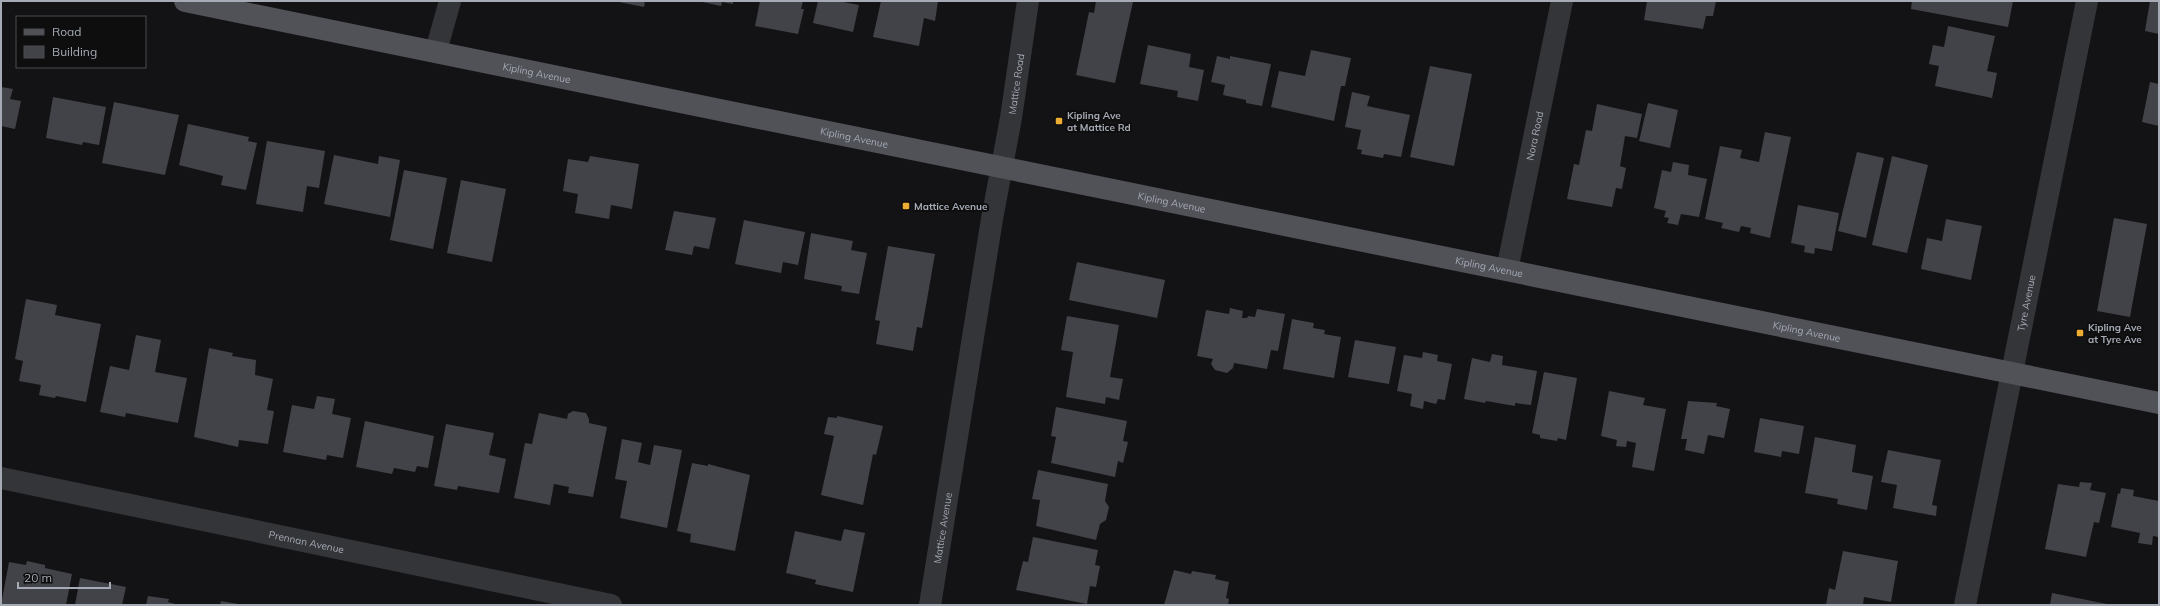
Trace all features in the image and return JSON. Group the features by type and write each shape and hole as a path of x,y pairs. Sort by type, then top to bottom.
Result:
{"main road":[{"name":"Kipling Avenue","path":"184,1 2159,403"}],"street":[{"path":"436,52 450,1"},
{"name":"Mattice Road","path":"1002,168 1028,1"},
{"name":"Nora Road","path":"1507,270 1562,1"},
{"name":"Tyre Avenue","path":"1965,605 2087,1"},
{"name":"Mattice Avenue","path":"930,605 1002,168"},
{"name":"Prennan Avenue","path":"1,478 611,605"}],"building":[{"path":"614,1 645,1 644,7"},
{"path":"698,1 733,1 733,4 722,2 721,6"},
{"path":"760,1 803,1 801,9 804,9 798,34 755,26"},
{"path":"818,1 838,1 859,5 853,32 813,23"},
{"path":"881,1 938,1 935,21 924,18 919,46 873,37"},
{"path":"1096,1 1133,2 1115,83 1076,75 1089,12 1094,13"},
{"path":"1647,1 1716,1 1713,16 1706,16 1703,29 1644,20"},
{"path":"1912,1 2013,1 2008,27 1911,9"},
{"path":"2150,1 2159,1 2159,34 2145,31"},
{"path":"1948,26 1995,36 1987,71 1997,73 1992,98 1935,86 1939,66 1929,64 1933,45 1944,47"},
{"path":"1148,45 1191,54 1189,67 1204,70 1198,101 1177,97 1178,91 1140,84"},
{"path":"1311,50 1351,58 1345,86 1341,86 1334,121 1271,107 1279,71 1305,76"},
{"path":"1217,56 1230,59 1230,56 1271,64 1262,106 1246,103 1246,100 1223,95 1225,85 1211,82"},
{"path":"1430,66 1472,74 1454,166 1410,157"},
{"path":"2150,82 2159,84 2159,126 2142,122"},
{"path":"1,87 13,89 10,99 21,101 15,129 1,126"},
{"path":"1352,92 1370,96 1367,106 1410,115 1401,157 1384,154 1383,158 1361,154 1362,150 1357,149 1361,130 1345,127"},
{"path":"53,97 106,107 99,145 83,142 82,145 46,138"},
{"path":"114,102 179,115 165,175 102,163"},
{"path":"1648,103 1678,110 1670,148 1639,141"},
{"path":"1597,104 1642,114 1637,138 1625,136 1620,166 1626,168 1622,189 1616,188 1612,207 1567,199 1574,164 1579,165 1586,130 1592,131"},
{"path":"188,124 249,137 248,141 257,143 246,190 221,185 223,176 179,165"},
{"path":"1765,132 1791,137 1770,238 1750,233 1751,228 1741,226 1739,232 1721,228 1723,223 1705,219 1720,146 1742,150 1740,158 1759,162"},
{"path":"267,141 325,151 319,188 307,186 303,212 256,204"},
{"path":"1857,152 1884,158 1866,238 1838,231"},
{"path":"334,155 378,164 379,156 400,160 390,217 324,204"},
{"path":"590,156 639,164 632,209 611,205 609,219 575,213 578,194 563,191 568,159 588,162"},
{"path":"1892,156 1928,165 1907,253 1872,245"},
{"path":"1673,162 1689,165 1688,175 1707,179 1699,217 1681,214 1678,225 1667,223 1669,218 1664,217 1666,211 1654,208 1662,170 1671,172"},
{"path":"404,170 447,178 433,249 390,240"},
{"path":"461,180 506,189 492,262 447,253"},
{"path":"1798,205 1839,213 1832,251 1815,248 1814,254 1804,252 1805,246 1791,243"},
{"path":"674,211 716,218 709,249 694,246 692,255 665,250"},
{"path":"2114,218 2147,224 2130,317 2097,311"},
{"path":"1946,219 1982,226 1971,280 1921,269 1927,238 1942,241"},
{"path":"744,220 805,232 798,265 783,262 781,273 735,264"},
{"path":"811,233 853,241 851,250 867,253 859,294 841,291 842,286 804,279"},
{"path":"888,246 935,254 922,328 917,327 913,351 876,344 880,321 875,320"},
{"path":"1077,262 1165,280 1157,318 1069,300"},
{"path":"26,299 57,305 55,315 101,324 86,402 56,396 55,398 39,395 41,385 19,381 23,361 15,359"},
{"path":"1230,308 1243,311 1242,318 1247,318 1248,316 1255,317 1257,309 1285,314 1278,351 1271,350 1267,369 1234,363 1233,368 1227,373 1215,370 1211,364 1213,359 1197,356 1206,310 1229,314"},
{"path":"1067,316 1119,325 1110,377 1123,379 1119,400 1106,397 1105,404 1066,397 1073,352 1061,350"},
{"path":"1292,319 1314,323 1313,328 1325,330 1324,334 1341,337 1334,378 1283,369"},
{"path":"136,335 161,340 155,372 187,378 178,423 126,413 125,417 100,412 110,366 129,370"},
{"path":"1355,340 1396,347 1389,384 1348,377"},
{"path":"209,348 233,353 232,356 256,360 255,375 273,379 267,410 274,411 268,444 239,440 238,447 194,437"},
{"path":"1423,352 1438,355 1437,361 1452,364 1445,400 1438,399 1436,404 1424,401 1423,409 1410,406 1412,394 1397,391 1404,355 1422,358"},
{"path":"1492,354 1503,356 1502,365 1537,371 1531,405 1515,403 1515,406 1464,399 1472,358 1490,362"},
{"path":"1544,372 1577,378 1566,440 1558,438 1557,441 1540,438 1540,435 1532,433"},
{"path":"1609,391 1645,398 1643,405 1666,409 1654,471 1632,467 1636,443 1627,441 1626,447 1616,446 1617,440 1601,436"},
{"path":"317,396 335,399 332,414 351,418 343,458 327,455 326,460 283,452 292,405 314,409"},
{"path":"1688,401 1717,403 1716,406 1730,409 1724,438 1708,435 1704,454 1685,450 1687,439 1681,439"},
{"path":"1056,407 1127,421 1123,441 1128,442 1123,463 1118,461 1115,477 1051,463 1056,437 1051,436"},
{"path":"573,411 586,413 589,423 607,427 593,497 568,493 569,487 554,484 550,505 514,498 525,443 532,444 539,413 567,419 568,414"},
{"path":"837,416 883,426 876,455 873,454 863,505 821,495 834,436 824,434 828,417 837,418"},
{"path":"1760,418 1804,426 1799,454 1782,451 1781,457 1754,452"},
{"path":"365,421 434,436 428,468 417,466 415,472 394,468 392,474 356,467"},
{"path":"446,424 494,433 489,455 506,459 499,493 458,486 457,490 434,486"},
{"path":"1815,437 1856,445 1852,472 1873,476 1867,510 1837,504 1838,499 1805,493"},
{"path":"622,439 642,443 638,462 650,465 654,445 682,450 667,528 620,518 627,481 615,479"},
{"path":"1888,450 1941,460 1932,505 1937,506 1936,516 1893,508 1897,485 1881,482"},
{"path":"692,463 708,466 708,464 750,475 735,551 690,542 691,534 677,531"},
{"path":"1038,470 1108,484 1105,501 1109,507 1106,520 1100,524 1096,540 1036,526 1040,500 1032,499"},
{"path":"2080,482 2092,483 2090,490 2106,493 2099,523 2094,522 2086,557 2045,549 2058,484 2079,487"},
{"path":"2121,488 2134,490 2133,496 2159,501 2159,534 2158,537 2153,536 2152,545 2138,543 2140,533 2111,527 2118,493 2120,494"},
{"path":"844,529 865,533 853,592 815,584 816,580 786,573 795,531 841,541"},
{"path":"1033,537 1098,550 1095,565 1100,566 1096,587 1090,586 1087,604 1016,590 1023,561 1028,562"},
{"path":"1843,551 1898,561 1891,602 1864,597 1863,605 1826,605 1829,588 1835,590"},
{"path":"27,561 45,565 45,568 72,574 66,605 1,605 9,562 26,565"},
{"path":"1174,570 1191,574 1192,571 1216,575 1215,579 1229,582 1226,598 1229,599 1228,605 1164,605"},
{"path":"80,578 126,587 122,605 75,605"},
{"path":"2052,593 2107,604 2107,605 2050,605"},
{"path":"148,596 169,599 168,602 179,605 146,605"},
{"path":"221,601 238,604 238,605 220,605"}],"place":[{"name":"Kipling Ave at Mattice Rd","path":"1059,121"},
{"name":"Mattice Avenue","path":"906,206"},
{"name":"Kipling Ave at Tyre Ave","path":"2080,333"}]}
